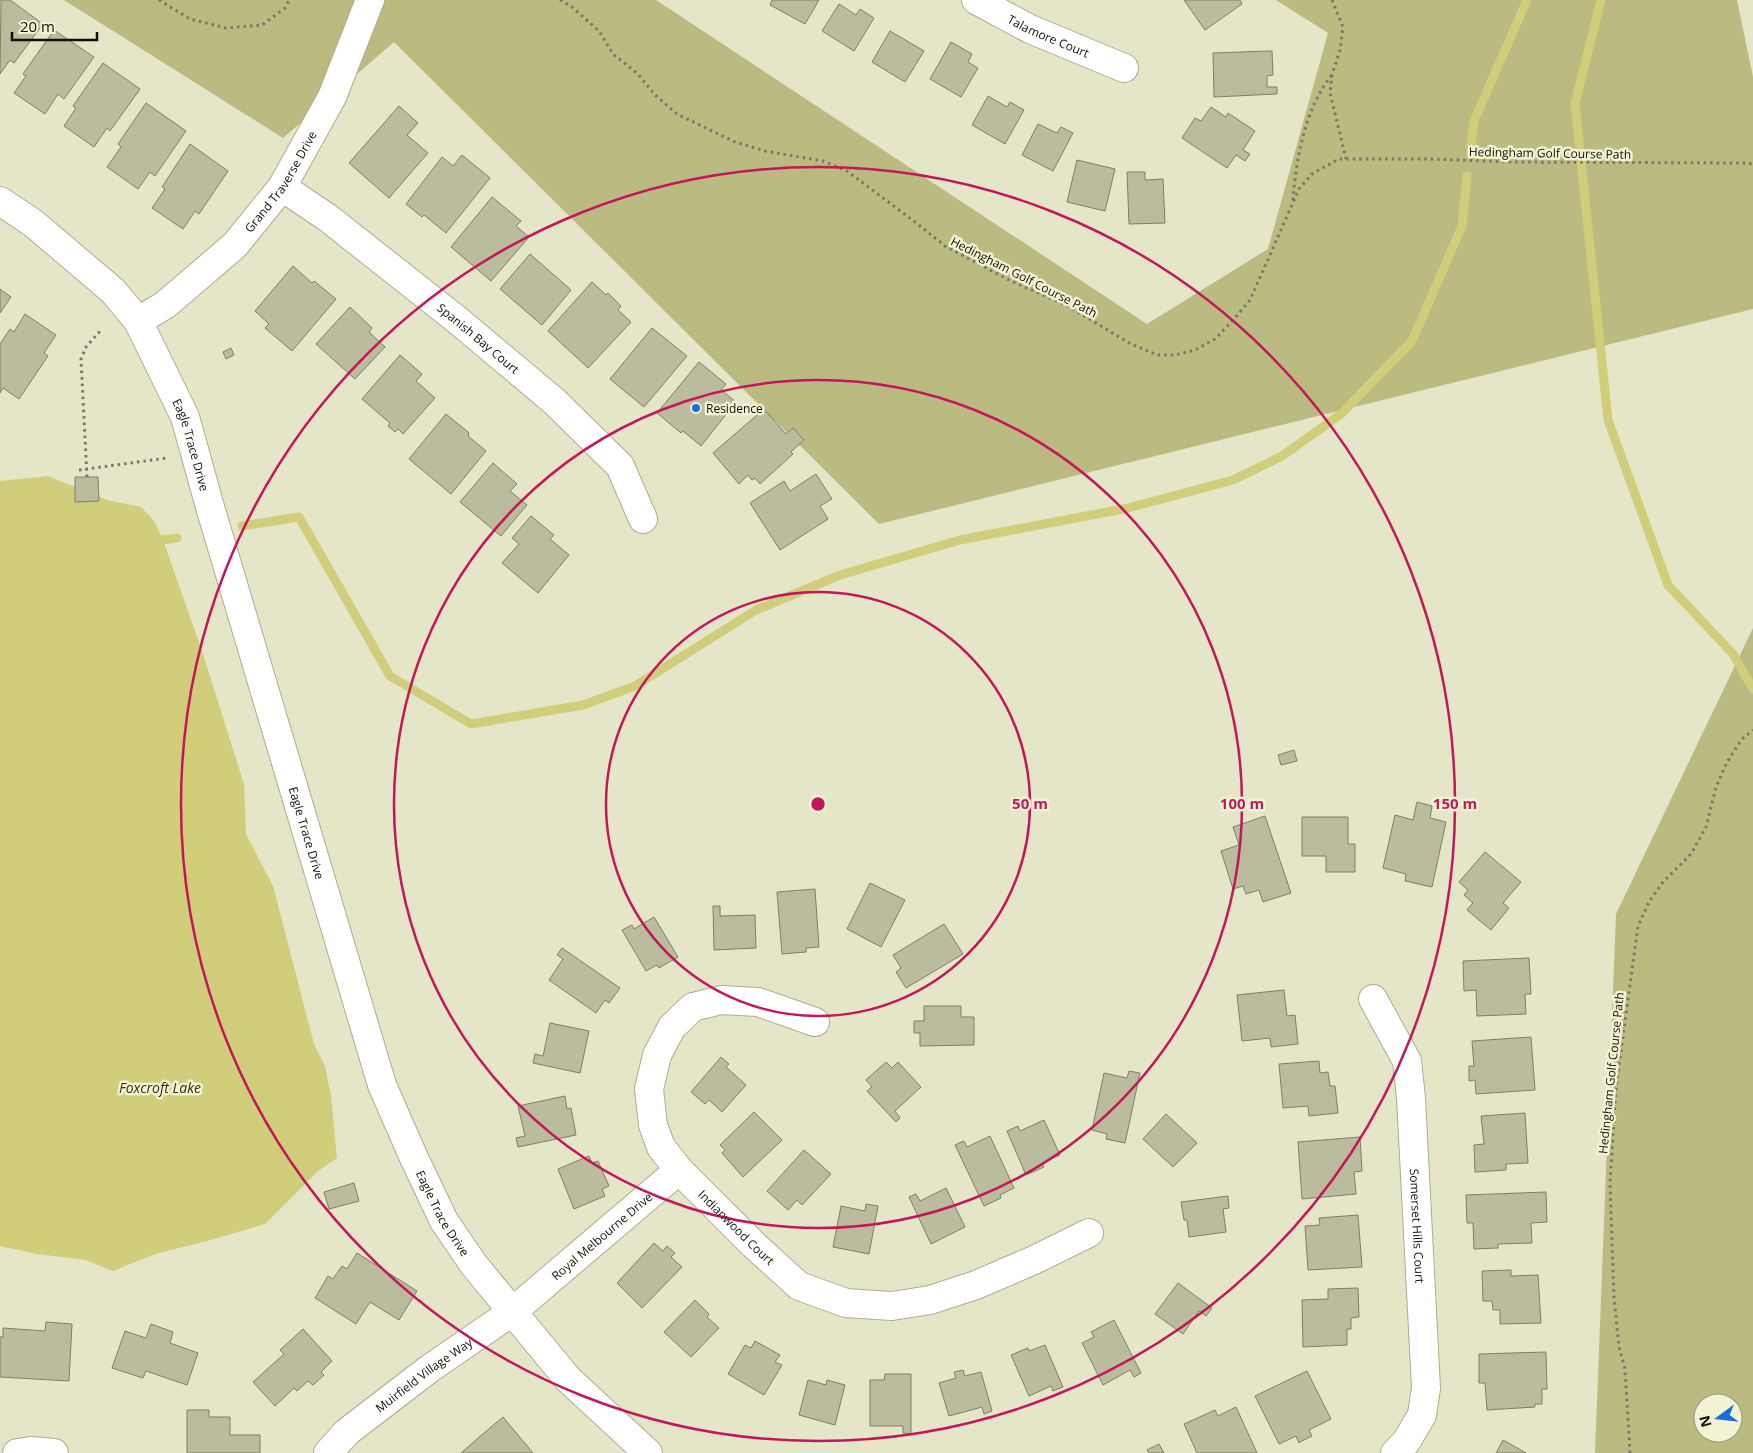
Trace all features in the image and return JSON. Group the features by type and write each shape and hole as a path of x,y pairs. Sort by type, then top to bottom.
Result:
{"street":[{"name":"Grand Traverse Drive","path":"138,321 165,305 235,245 282,187 332,97 370,0"},
{"name":"Talamore Court","path":"976,0 1030,29 1124,68"},
{"name":"Spanish Bay Court","path":"282,187 328,218 456,319 555,402 620,466 643,519"},
{"name":"Eagle Trace Drive","path":"0,201 33,224 113,291 138,321 185,417 382,1085 444,1221 474,1265 518,1307 568,1379 648,1453"},
{"name":"Somerset Hills Court","path":"1373,999 1407,1061 1411,1098 1426,1388 1422,1415 1406,1442 1395,1453"},
{"name":"Indianwood Court","path":"815,1022 758,1002 721,1000 693,1007 672,1027 657,1054 650,1089 653,1125 661,1147 679,1170 754,1245 799,1286 846,1303 892,1306 930,1300 976,1285 1034,1260 1089,1233"},
{"name":"Royal Melbourne Drive","path":"518,1307 679,1170"},
{"name":"Muirfield Village Way","path":"328,1453 347,1432 429,1369 518,1307"},
{"path":"17,1453 31,1451 54,1453"}],"path":[{"path":"159,0 190,19 226,28 262,25 285,8 289,0"},
{"name":"Hedingham Golf Course Path","path":"560,0 572,7 599,31 613,54 638,74 655,95 677,114 735,142 765,151 823,161 847,170 945,246 1009,280 1066,306 1131,344 1157,355 1175,355 1195,350 1215,339 1234,319 1250,300 1299,189 1313,174 1339,159 1753,164"},
{"name":"Hedingham Golf Course Path","path":"1332,0 1343,27 1340,50 1332,75 1330,93 1346,159"},
{"name":"Hedingham Golf Course Path","path":"1293,204 1294,179 1303,134 1320,89 1332,75"},
{"path":"87,477 81,359 86,347 100,330"},
{"path":"79,470 167,458"},
{"name":"Hedingham Golf Course Path","path":"1630,1453 1625,1369 1619,1347 1614,1298 1610,1183 1616,1088 1638,926 1649,902 1663,882 1691,854 1706,827 1716,787 1727,762 1742,739 1753,730"}],"green space":[{"path":"64,0 656,0 1147,324 1268,249 1328,33 1276,0 1737,0 1753,77 1753,309 879,524 394,42 283,138"},
{"path":"1753,628 1753,1453 1595,1453 1616,914"}],"water":[{"name":"Foxcroft Lake","path":"48,476 107,500 141,507 154,521 163,540 202,651 244,784 246,834 273,886 314,1044 325,1066 331,1096 337,1158 318,1171 265,1224 155,1254 113,1271 86,1260 37,1254 0,1246 0,481"}],"building":[{"path":"1,0 10,0 43,24 14,63 10,60 0,74"},
{"path":"772,0 819,0 805,24 770,5"},
{"path":"1184,0 1240,0 1242,4 1205,30"},
{"path":"839,4 856,15 860,9 874,18 854,51 822,31"},
{"path":"54,30 94,57 64,99 58,94 45,114 14,93 26,76 23,74"},
{"path":"890,31 924,51 905,82 872,62"},
{"path":"951,42 972,54 968,62 978,68 961,97 930,79"},
{"path":"1272,51 1273,75 1267,76 1267,87 1277,87 1277,94 1214,97 1213,53"},
{"path":"103,63 140,89 110,131 107,128 94,147 64,126 76,108 73,106"},
{"path":"988,96 1007,107 1010,102 1024,110 1005,144 972,125"},
{"path":"146,103 186,131 155,176 150,172 138,189 107,167 121,147 118,144"},
{"path":"399,106 418,123 407,135 428,153 389,198 349,163"},
{"path":"1211,107 1226,117 1228,113 1255,131 1243,150 1250,154 1245,161 1236,155 1227,168 1182,138 1195,118 1201,121"},
{"path":"1038,124 1057,133 1061,127 1073,133 1053,171 1022,155"},
{"path":"190,144 228,171 199,214 195,211 183,229 152,208 165,189 162,187"},
{"path":"462,155 490,178 446,233 424,215 422,217 406,204 442,157 453,166"},
{"path":"1077,160 1115,169 1105,211 1067,202"},
{"path":"1127,172 1145,172 1145,180 1163,179 1165,223 1129,224"},
{"path":"492,197 521,221 516,226 529,237 491,281 451,247"},
{"path":"530,254 571,290 542,325 500,289"},
{"path":"293,266 312,283 314,281 336,299 292,351 265,328 269,324 255,311"},
{"path":"592,282 606,295 608,293 621,306 618,310 631,322 588,368 548,331"},
{"path":"0,289 11,297 0,313"},
{"path":"350,307 372,328 369,332 385,347 355,379 316,344"},
{"path":"25,314 56,335 44,353 48,356 19,399 3,388 0,393 0,344 10,329 14,332"},
{"path":"652,328 687,356 644,407 610,379"},
{"path":"231,348 234,355 226,359 223,352"},
{"path":"400,355 422,374 416,381 435,398 403,434 398,429 395,432 388,426 390,423 362,399"},
{"name":"Residence","path":"699,362 726,384 721,390 736,402 701,446 683,431 681,433 657,413"},
{"path":"764,409 786,434 793,428 804,440 791,452 793,454 760,484 755,478 752,480 748,475 739,484 713,453"},
{"path":"446,414 468,432 468,436 486,451 451,494 409,459"},
{"path":"493,463 517,484 510,491 527,505 501,536 460,502"},
{"path":"816,474 832,499 820,506 828,519 780,550 750,503 784,481 790,491"},
{"path":"75,477 98,477 99,501 75,502"},
{"path":"531,516 554,535 550,539 569,555 538,593 502,563 519,544 512,538"},
{"path":"1294,750 1297,761 1281,765 1278,755"},
{"path":"1417,802 1432,806 1430,818 1446,822 1432,887 1405,881 1406,874 1383,868 1395,815 1413,820"},
{"path":"1265,816 1291,893 1263,902 1259,890 1246,894 1243,886 1233,889 1221,851 1239,845 1233,827"},
{"path":"1302,817 1348,817 1348,844 1355,844 1355,872 1326,872 1326,856 1302,856"},
{"path":"1485,852 1521,882 1503,903 1509,908 1491,930 1467,910 1473,903 1464,895 1468,890 1459,882"},
{"path":"870,883 905,900 881,947 847,929"},
{"path":"815,889 819,947 806,948 806,952 782,954 777,892"},
{"path":"713,906 720,906 720,916 755,915 756,948 714,950"},
{"path":"654,917 678,957 659,968 657,965 646,971 622,930 632,925 634,929"},
{"path":"944,924 963,954 906,988 896,972 901,968 893,955"},
{"path":"562,948 620,988 609,1003 605,1000 596,1013 549,980 563,959 557,955"},
{"path":"1529,958 1531,994 1525,994 1526,1014 1477,1016 1476,990 1464,991 1463,961"},
{"path":"1284,990 1287,1016 1295,1015 1298,1044 1271,1047 1270,1038 1242,1041 1237,995"},
{"path":"924,1006 961,1006 961,1017 974,1017 974,1045 920,1046 920,1033 914,1033 914,1021 924,1021"},
{"path":"550,1023 589,1031 580,1073 533,1063 535,1054 543,1056"},
{"path":"1531,1037 1535,1090 1476,1094 1475,1080 1469,1081 1469,1066 1474,1066 1472,1041"},
{"path":"721,1057 729,1064 726,1067 746,1085 722,1112 709,1100 705,1104 691,1092"},
{"path":"1319,1061 1320,1073 1328,1072 1330,1086 1335,1086 1338,1113 1309,1116 1308,1106 1283,1108 1279,1064"},
{"path":"886,1062 892,1068 898,1062 921,1087 895,1111 900,1118 896,1122 867,1091 872,1087 866,1080"},
{"path":"1129,1071 1140,1073 1125,1143 1106,1139 1107,1134 1092,1130 1104,1073 1127,1078"},
{"path":"565,1096 567,1109 571,1108 576,1135 518,1147 516,1138 525,1136 518,1106"},
{"path":"754,1112 782,1140 743,1177 722,1153 725,1150 720,1145"},
{"path":"1525,1113 1528,1163 1506,1164 1506,1170 1475,1172 1474,1145 1484,1144 1481,1116"},
{"path":"1166,1114 1197,1143 1173,1167 1143,1139"},
{"path":"1044,1120 1060,1155 1042,1163 1044,1167 1026,1175 1007,1131 1018,1126 1020,1131"},
{"path":"990,1136 1014,1188 1000,1195 1001,1198 984,1206 955,1145 964,1141 967,1147"},
{"path":"1360,1137 1362,1171 1354,1172 1356,1194 1302,1199 1298,1142"},
{"path":"804,1150 831,1174 802,1205 797,1200 788,1210 767,1191"},
{"path":"589,1156 592,1163 598,1161 609,1186 602,1189 605,1196 574,1209 558,1169"},
{"path":"354,1183 359,1201 329,1209 324,1192"},
{"path":"946,1188 965,1227 931,1244 909,1197 916,1194 920,1201"},
{"path":"1546,1192 1547,1222 1531,1223 1532,1243 1498,1244 1498,1248 1474,1249 1473,1223 1467,1223 1466,1195"},
{"path":"1228,1196 1229,1208 1223,1209 1226,1232 1189,1237 1187,1220 1184,1220 1181,1202"},
{"path":"866,1204 878,1206 869,1254 833,1247 841,1206 865,1211"},
{"path":"1358,1215 1362,1267 1308,1270 1305,1226 1320,1225 1319,1218"},
{"path":"654,1243 663,1251 667,1246 675,1253 671,1257 682,1267 642,1308 617,1283"},
{"path":"357,1253 417,1291 399,1320 370,1302 356,1324 315,1298 328,1276 333,1279 342,1266 347,1269"},
{"path":"1511,1270 1511,1276 1538,1275 1541,1323 1500,1324 1500,1310 1493,1310 1492,1301 1483,1301 1482,1271"},
{"path":"1178,1283 1212,1308 1206,1316 1199,1311 1183,1334 1155,1314"},
{"path":"1358,1288 1359,1317 1351,1318 1351,1329 1347,1329 1347,1345 1303,1347 1302,1300 1328,1299 1328,1289"},
{"path":"695,1300 709,1314 707,1317 719,1328 691,1357 664,1332"},
{"path":"1114,1320 1141,1373 1134,1377 1130,1370 1103,1385 1082,1343 1094,1337 1091,1332"},
{"path":"46,1322 72,1324 69,1381 0,1377 0,1337 3,1337 3,1328 45,1331"},
{"path":"151,1324 173,1332 170,1343 198,1353 187,1385 146,1371 143,1378 112,1368 125,1331 146,1338"},
{"path":"303,1329 332,1361 321,1372 324,1375 313,1385 308,1381 297,1391 294,1388 275,1406 253,1382 284,1354 280,1350"},
{"path":"755,1341 780,1355 775,1362 782,1365 764,1395 728,1374 745,1345 751,1348"},
{"path":"1045,1345 1063,1387 1053,1391 1051,1386 1029,1396 1011,1355 1028,1348 1029,1351"},
{"path":"1546,1352 1547,1389 1542,1389 1542,1404 1535,1404 1535,1407 1487,1410 1485,1383 1479,1383 1479,1354"},
{"path":"963,1370 965,1376 981,1372 992,1411 984,1414 982,1407 949,1416 939,1383 956,1378 954,1372"},
{"path":"1307,1371 1331,1419 1309,1430 1312,1436 1299,1443 1296,1436 1279,1444 1255,1396"},
{"path":"885,1374 911,1374 911,1434 903,1433 903,1426 870,1426 870,1380 884,1380"},
{"path":"808,1380 826,1385 827,1380 845,1385 835,1425 799,1415"},
{"path":"1236,1407 1257,1453 1197,1453 1184,1424 1215,1410 1218,1416"},
{"path":"187,1410 209,1410 209,1417 230,1417 230,1435 260,1435 260,1453 187,1453"},
{"path":"503,1417 533,1453 461,1453 484,1433"},
{"path":"1503,1440 1526,1453 1496,1453"},
{"path":"1159,1444 1164,1453 1149,1453 1147,1450"}],"waterway":[{"path":"1471,146 1474,121 1527,0"},
{"path":"1601,0 1575,103 1608,420 1668,585 1733,654 1753,689"},
{"path":"242,526 299,517 390,676 471,724 583,705 635,686 756,610 840,575 960,540 1128,508 1233,480 1282,456 1341,414 1412,341 1462,226 1467,176"},
{"path":"163,540 177,538"}],"place":[{"name":"Residence","path":"696,408"}]}
